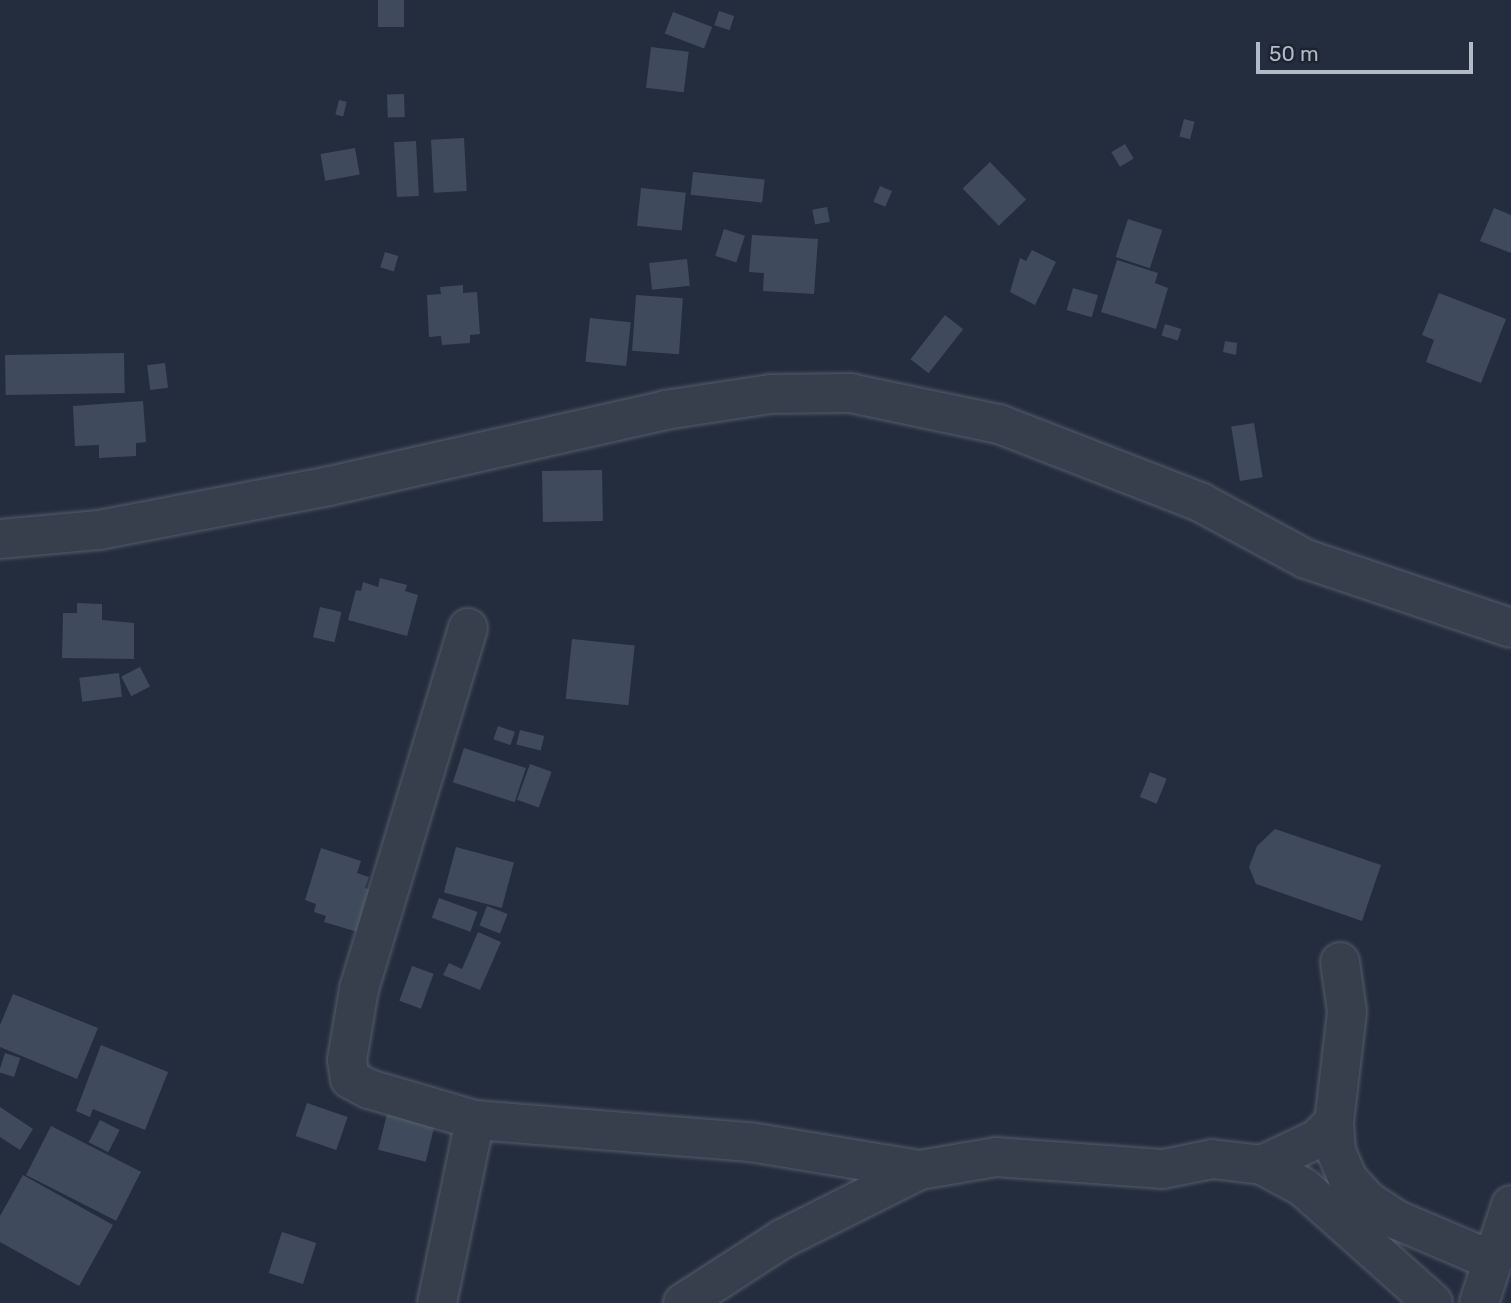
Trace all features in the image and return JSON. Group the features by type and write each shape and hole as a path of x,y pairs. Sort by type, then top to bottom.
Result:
{"street":[{"path":"0,539 99,530 316,489 665,410 771,394 850,393 999,424 1200,502 1306,559 1511,628"},
{"path":"468,628 359,989 347,1060 350,1079 369,1089 475,1119 750,1142 920,1170"},
{"path":"1340,962 1347,1012 1334,1122 1340,1160 1348,1179 1368,1201 1438,1241 1491,1260"},
{"path":"437,1303 475,1119"},
{"path":"1262,1165 1317,1139 1334,1122"},
{"path":"683,1303 782,1239 920,1170 996,1157 1163,1169 1212,1159 1262,1165 1303,1186 1433,1303"},
{"path":"1479,1303 1511,1205"}],"building":[{"path":"378,0 404,0 404,27 378,27"},
{"path":"719,11 734,16 730,30 714,25"},
{"path":"673,12 712,27 704,49 665,33"},
{"path":"651,47 689,52 684,92 646,88"},
{"path":"404,94 405,117 388,118 387,95"},
{"path":"339,100 347,102 343,116 335,115"},
{"path":"1184,119 1195,122 1190,139 1179,136"},
{"path":"464,138 467,191 434,193 431,140"},
{"path":"416,141 419,196 397,197 394,142"},
{"path":"1125,144 1134,159 1120,167 1111,152"},
{"path":"355,148 360,175 325,181 321,154"},
{"path":"990,162 1026,199 999,226 963,188"},
{"path":"693,172 765,180 762,202 691,195"},
{"path":"880,186 892,191 885,207 873,202"},
{"path":"641,188 686,193 682,230 637,226"},
{"path":"827,207 830,222 815,225 812,210"},
{"path":"1494,208 1511,215 1511,253 1480,241"},
{"path":"1128,219 1162,230 1150,268 1116,257"},
{"path":"724,229 745,236 736,262 715,256"},
{"path":"752,235 818,239 814,294 763,291 764,273 749,272"},
{"path":"1032,250 1056,262 1035,305 1010,292 1020,258 1026,261"},
{"path":"385,252 398,256 394,271 380,267"},
{"path":"687,259 690,286 652,290 649,263"},
{"path":"1117,260 1158,273 1155,283 1168,288 1156,329 1101,312"},
{"path":"463,285 463,293 477,292 480,334 470,335 470,343 442,345 441,336 429,337 427,295 441,294 440,287"},
{"path":"1073,288 1098,295 1092,317 1067,310"},
{"path":"1439,293 1506,319 1481,383 1426,362 1434,340 1422,335"},
{"path":"636,295 683,298 679,354 632,351"},
{"path":"945,315 963,329 929,373 911,359"},
{"path":"590,318 631,322 626,366 585,362"},
{"path":"1165,324 1181,329 1178,340 1161,335"},
{"path":"1225,341 1237,343 1236,355 1223,352"},
{"path":"124,353 125,393 6,395 5,355"},
{"path":"165,363 168,388 150,390 147,365"},
{"path":"143,401 146,442 136,443 136,456 99,458 99,445 75,446 73,406"},
{"path":"1254,423 1263,477 1240,481 1231,427"},
{"path":"602,470 603,521 543,522 542,471"},
{"path":"380,578 407,585 405,591 418,595 407,636 348,620 356,590 361,591 363,582 378,587"},
{"path":"77,603 102,604 102,620 134,623 134,659 62,658 63,613 77,613"},
{"path":"320,607 341,612 334,642 313,637"},
{"path":"572,639 635,646 628,705 566,699"},
{"path":"140,667 150,687 131,696 121,677"},
{"path":"119,673 122,697 82,702 79,678"},
{"path":"498,726 515,732 510,745 493,739"},
{"path":"520,730 544,736 541,751 516,745"},
{"path":"464,748 526,768 515,802 453,782"},
{"path":"530,764 552,772 539,808 517,800"},
{"path":"1150,772 1167,779 1157,804 1140,797"},
{"path":"1275,829 1381,865 1362,921 1256,884 1249,867 1257,846"},
{"path":"456,847 514,863 502,908 444,892"},
{"path":"321,848 361,861 357,873 369,877 365,888 374,891 361,933 324,922 326,916 314,912 316,904 305,900"},
{"path":"439,898 478,912 470,932 432,918"},
{"path":"487,906 508,914 500,933 479,926"},
{"path":"478,932 501,942 480,990 443,975 449,963 462,969"},
{"path":"412,966 434,974 421,1009 399,1001"},
{"path":"13,994 98,1028 77,1079 0,1047 0,1025"},
{"path":"101,1045 168,1072 145,1130 93,1109 90,1117 76,1111"},
{"path":"5,1053 20,1058 14,1077 0,1072"},
{"path":"307,1103 348,1117 336,1150 296,1136"},
{"path":"0,1107 33,1129 20,1150 0,1137"},
{"path":"388,1110 436,1122 426,1162 378,1150"},
{"path":"100,1120 120,1130 108,1152 89,1142"},
{"path":"51,1126 141,1172 116,1221 26,1175"},
{"path":"23,1175 113,1225 79,1286 0,1242 0,1216"},
{"path":"282,1232 316,1243 303,1284 269,1273"}]}
